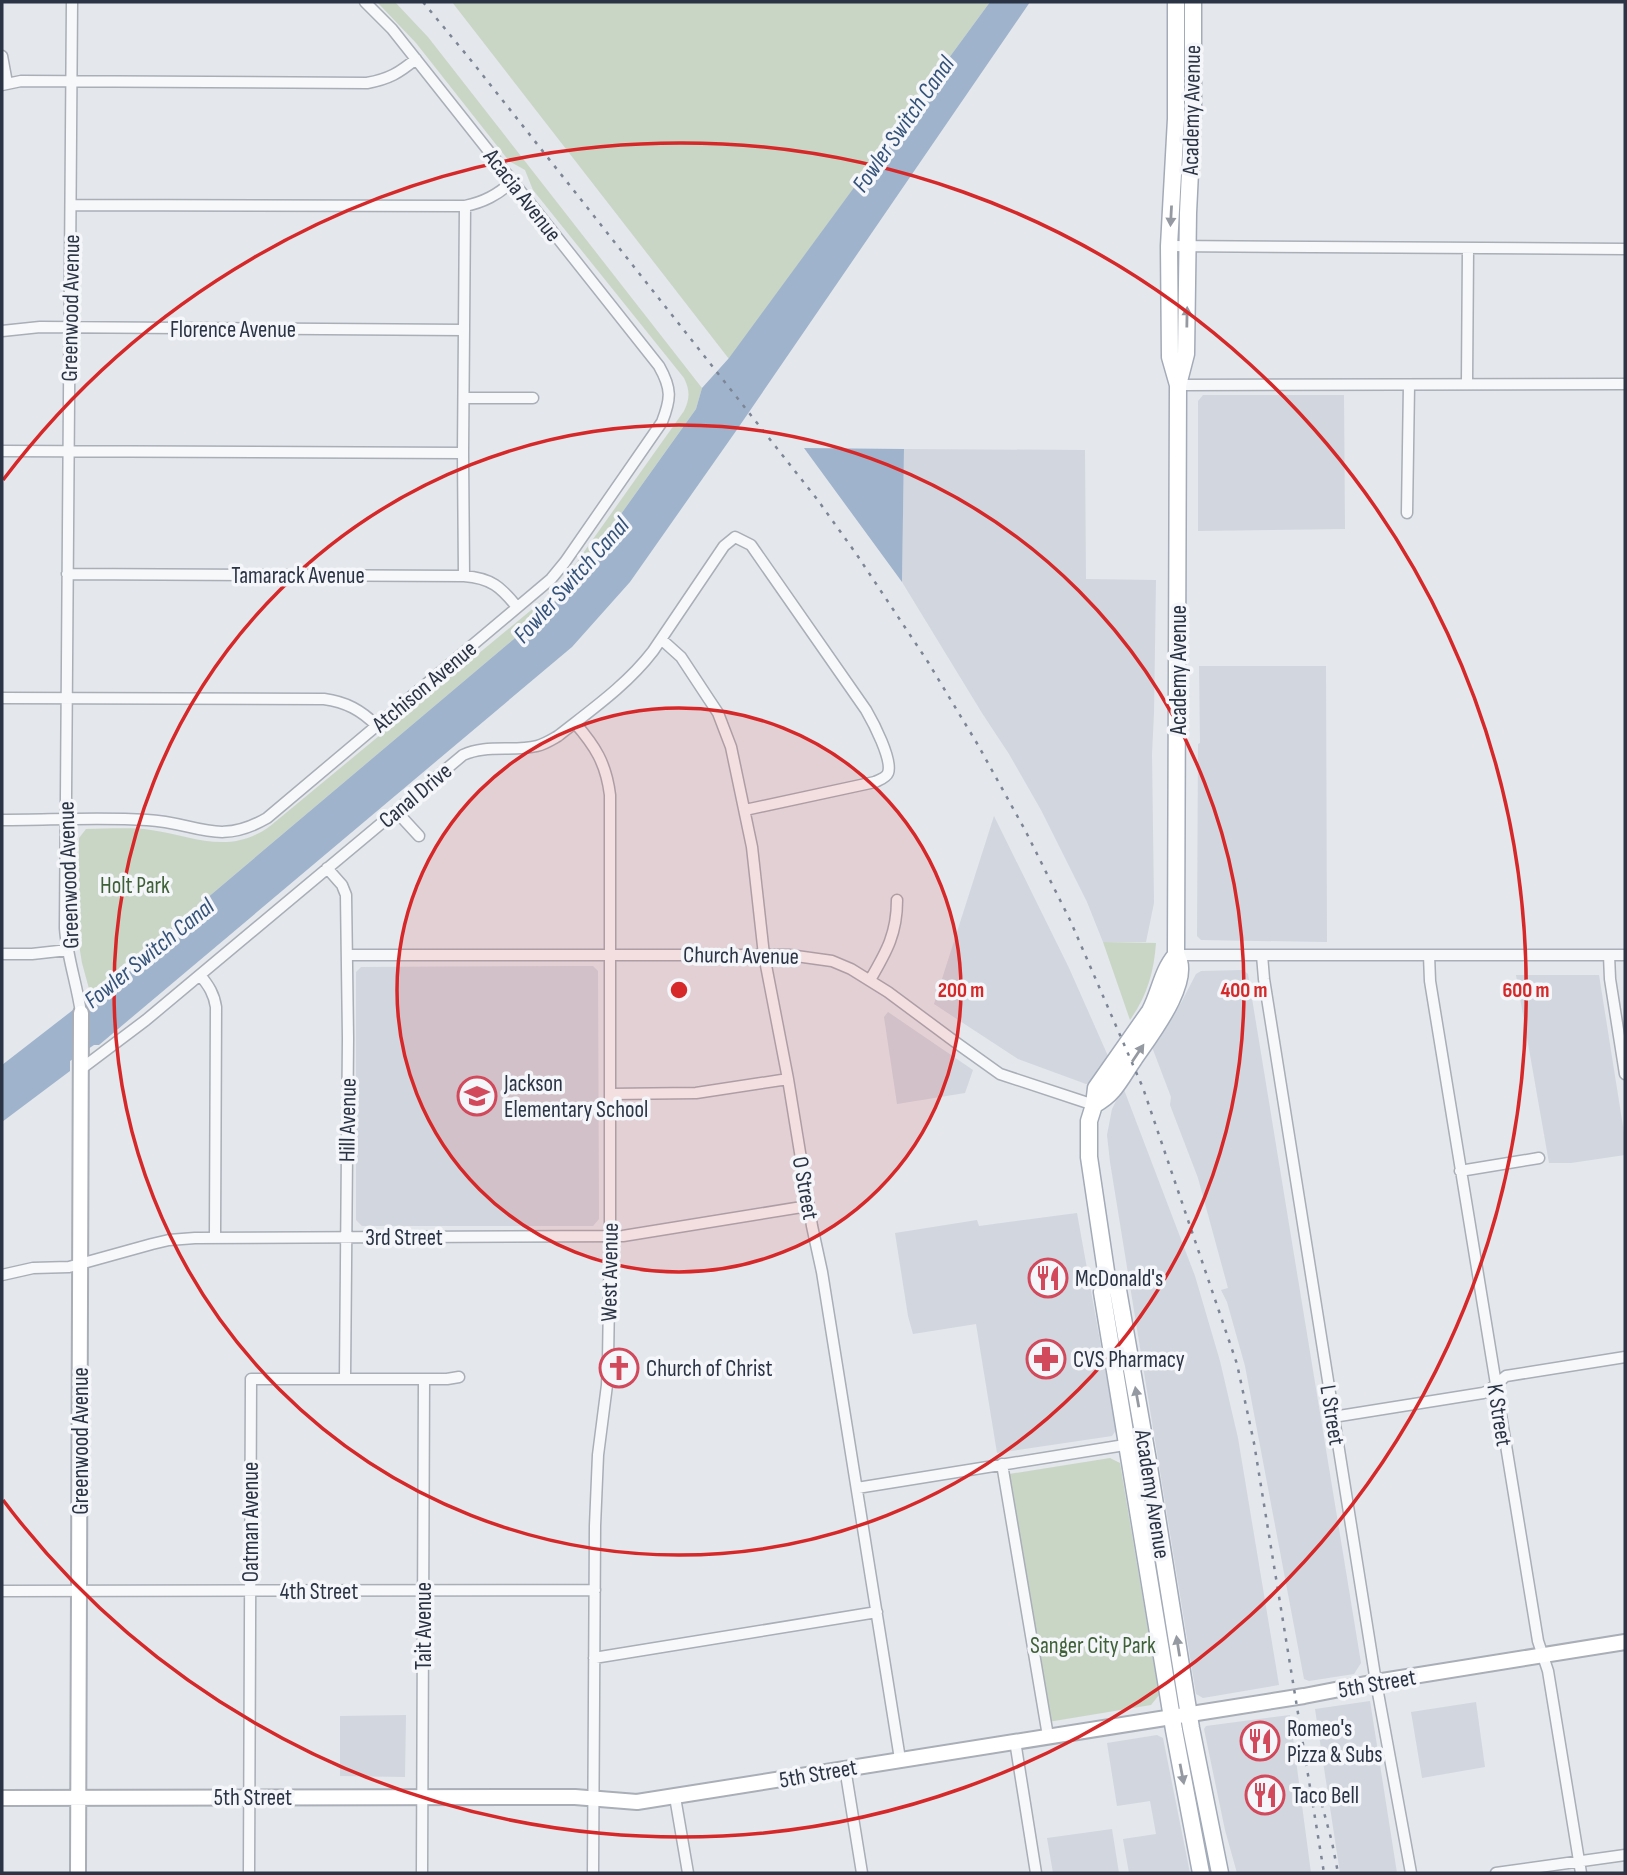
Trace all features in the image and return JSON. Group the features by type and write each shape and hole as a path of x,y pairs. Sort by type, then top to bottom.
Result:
{"main road":[{"name":"Academy Avenue","path":"1193,2 1186,354 1178,384 1176,955 1180,960 1180,975 1163,1016 1113,1090 1094,1105 1089,1121 1088,1146 1107,1278 1102,1292 1171,1716 1201,1873"},
{"name":"Academy Avenue","path":"1176,9 1175,119 1169,246 1170,357 1178,384"},
{"path":"1176,9 1184,22 1186,79 1193,99"},
{"name":"Academy Avenue","path":"1107,1278 1118,1290 1189,1713 1220,1873"},
{"path":"1147,1567 1159,1583 1164,1611 1173,1617"}],"street":[{"name":"Greenwood Avenue","path":"72,2 65,928 81,1013 78,1873"},
{"name":"Acacia Avenue","path":"365,2 392,29 659,366 667,380 670,394"},
{"path":"2,56 4,84 21,81 367,83 398,74 416,59"},
{"path":"71,205 465,206 478,204 497,195 512,182"},
{"path":"464,576 465,206"},
{"path":"1169,246 1625,249"},
{"path":"1467,383 1468,248"},
{"name":"Florence Avenue","path":"2,331 40,327 464,330"},
{"path":"1178,384 1625,384"},
{"path":"1407,513 1409,386"},
{"name":"Atchison Avenue","path":"65,820 147,820 202,831 229,832 255,825 267,818 551,579 662,422 670,394"},
{"path":"464,398 533,398"},
{"path":"2,452 463,453"},
{"name":"Canal Drive","path":"81,1069 146,1020 463,755 474,750 536,746 558,736 575,723 632,676 661,639 724,547 735,537 751,545 866,710 879,734 888,766 888,773 884,778 874,782 745,810"},
{"name":"Tamarack Avenue","path":"67,574 478,577 504,590 517,607"},
{"name":"O Street","path":"661,639 681,657 718,713 731,747 745,810 757,878 764,955 822,1272 900,1759"},
{"path":"2,698 324,699 340,701 354,707 377,726"},
{"name":"West Avenue","path":"575,723 593,744 608,776 610,808 610,1236 607,1385 598,1455 593,1873"},
{"path":"396,811 419,836"},
{"path":"2,820 65,820"},
{"name":"Hill Avenue","path":"327,868 345,890 345,1378"},
{"path":"870,980 888,950 893,935 897,900"},
{"path":"2,954 68,950"},
{"name":"Church Avenue","path":"347,955 789,955 832,961 870,980 1000,1074 1094,1105"},
{"path":"1176,955 1625,955"},
{"name":"L Street","path":"1262,955 1376,1682 1411,1873"},
{"name":"K Street","path":"1429,955 1430,981 1460,1171 1538,1641 1548,1671 1581,1873"},
{"path":"1609,955 1610,979 1625,1074"},
{"path":"200,975 209,985 216,1007 215,1237"},
{"path":"610,1094 696,1093 788,1079"},
{"path":"1460,1171 1539,1158"},
{"name":"3rd Street","path":"2,1275 33,1268 61,1268 81,1264 169,1240 215,1237 635,1235 808,1206"},
{"path":"1333,1417 1483,1393 1506,1376 1625,1357"},
{"name":"Oatman Avenue","path":"249,1873 251,1379 459,1377"},
{"name":"Tait Avenue","path":"422,1873 424,1379"},
{"path":"857,1488 1145,1442"},
{"path":"1002,1464 1048,1736"},
{"name":"4th Street","path":"2,1591 595,1590"},
{"path":"594,1658 877,1612"},
{"name":"5th Street","path":"2,1798 562,1797 637,1802 1625,1642"},
{"path":"1015,1741 1036,1873"},
{"path":"845,1768 862,1873"},
{"path":"675,1797 688,1873"},
{"path":"1496,1873 1625,1855"}],"shaded area":[{"path":"1203,395 1344,395 1345,529 1198,531 1198,401"},
{"path":"904,449 1085,450 1086,579 1156,580 1152,754 1154,903 1146,942 1103,942 1087,902 1041,810 902,582"},
{"path":"1199,666 1326,666 1327,942 1201,940 1197,936"},
{"path":"994,816 1069,968 1108,1056 1091,1083 1086,1084 1018,1059 934,1004"},
{"name":"Jackson Elementary School","path":"593,966 598,971 599,1219 593,1226 362,1226 356,1220 356,972 361,967"},
{"path":"1243,970 1248,974 1361,1663 1354,1674 1309,1681 1304,1679 1245,1366 1227,1302 1221,1290 1228,1288 1198,1178 1170,1105 1171,1097 1152,1047 1181,1003 1196,974 1201,971"},
{"path":"1516,975 1599,975 1625,1139 1625,1155 1571,1163 1549,1163"},
{"path":"888,1012 973,1070 965,1093 897,1104 884,1017"},
{"path":"1123,1087 1195,1276 1220,1361 1238,1438 1279,1685 1203,1698 1196,1694 1110,1162 1107,1135 1112,1109"},
{"path":"1077,1213 1116,1430 1112,1436 997,1453 976,1324 913,1334 895,1233 977,1220 979,1226"},
{"path":"1370,1701 1397,1873 1340,1873 1315,1709"},
{"path":"1476,1702 1485,1767 1422,1778 1411,1712"},
{"path":"406,1715 405,1777 340,1776 340,1716"},
{"path":"1290,1715 1311,1873 1237,1873 1204,1729 1206,1726"},
{"path":"1157,1735 1163,1738 1190,1873 1129,1873 1123,1839 1156,1834 1150,1801 1117,1806 1107,1743"},
{"path":"1112,1829 1119,1873 1053,1873 1047,1838"}],"green space":[{"name":"Holt Park","path":"377,2 395,2 428,37 702,388 696,409 566,591 528,627 91,996 78,938 79,838 86,829 143,829 218,842 231,842 260,833 559,587 684,411 687,402 688,391 684,378 533,190 525,170 509,161 416,43"},
{"path":"452,2 990,2 729,359"},
{"path":"1103,942 1156,943 1149,983 1130,1020"},
{"name":"Sanger City Park","path":"1110,1458 1120,1463 1159,1695 1151,1705 1048,1722 1009,1474"}],"water":[{"name":"Fowler Switch Canal","path":"990,2 1030,2 630,582 572,647 99,1045 94,1045 70,1061 70,1071 2,1122 2,1065 91,996 528,627 566,591 696,409 702,388 729,358"},
{"path":"804,448 904,449 902,582"}],"railway":[{"path":"423,2 817,499 857,555 928,662 978,745 1070,920 1143,1088 1237,1364 1254,1443 1324,1873"},
{"path":"1319,1794 1338,1873"}],"place":[{"name":"Jackson Elementary School","path":"477,1096"},
{"name":"McDonald's","path":"1048,1278"},
{"name":"CVS Pharmacy","path":"1046,1359"},
{"name":"Church of Christ","path":"619,1368"},
{"name":"Romeo's Pizza & Subs","path":"1260,1741"},
{"name":"Taco Bell","path":"1265,1795"}]}
